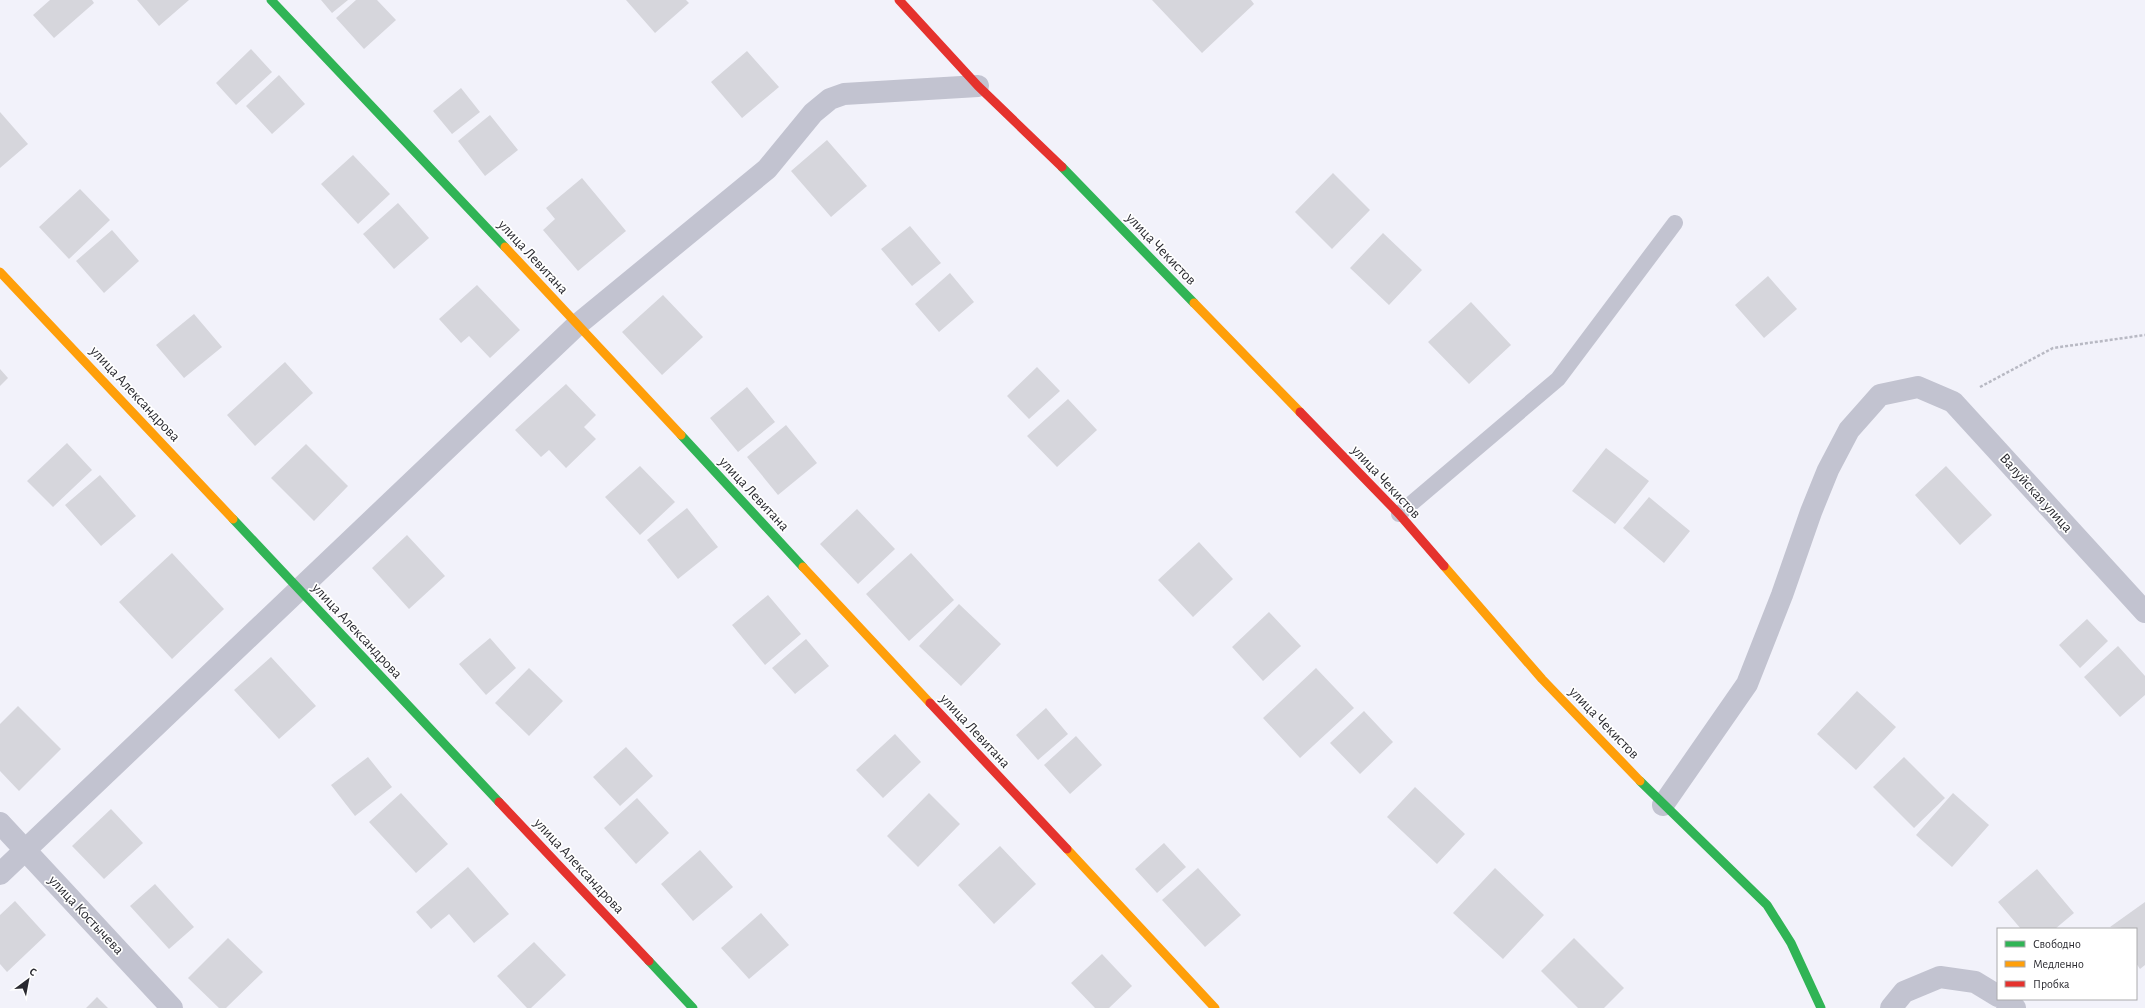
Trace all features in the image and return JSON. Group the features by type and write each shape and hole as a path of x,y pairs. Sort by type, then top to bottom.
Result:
{"street":[{"name":"улица Левитана","path":"271,0 1215,1008"},
{"name":"улица Чекистов","path":"899,0 978,86 1063,168 1399,514 1542,679 1664,805 1767,905 1791,943 1821,1008"},
{"path":"0,874 577,325 767,169 813,113 830,99 844,94 978,86"},
{"name":"улица Александрова","path":"0,272 693,1008"},
{"name":"Валуйская улица","path":"1664,805 1747,684 1782,595 1811,512 1828,470 1849,430 1880,395 1918,387 1954,402 2145,612"},
{"name":"улица Костычева","path":"0,823 172,1008"},
{"path":"1891,1008 1904,992 1940,977 1975,982 1997,995"},
{"path":"2004,1000 2015,1008"}],"lane":[{"path":"1399,514 1558,379 1675,223"}],"path":[{"path":"1954,402 2052,348 2145,335"}],"building":[{"path":"50,0 92,0 94,3 54,38 33,15"},
{"path":"137,0 189,0 159,26"},
{"path":"321,0 348,0 332,13"},
{"path":"356,0 377,0 396,20 364,49 336,18"},
{"path":"626,0 686,0 689,3 655,33"},
{"path":"1152,0 1251,0 1254,4 1202,53"},
{"path":"251,49 272,72 236,105 216,83"},
{"path":"747,51 779,87 742,118 711,82"},
{"path":"279,75 305,104 272,134 246,106"},
{"path":"461,88 480,112 452,134 433,111"},
{"path":"0,112 28,144 0,168"},
{"path":"490,115 518,150 485,176 458,141"},
{"path":"827,140 867,186 831,217 791,171"},
{"path":"353,155 390,194 358,224 321,184"},
{"path":"1333,173 1370,210 1332,249 1295,212"},
{"path":"582,178 626,231 578,271 543,230 555,219 546,208"},
{"path":"80,189 110,220 69,259 39,227"},
{"path":"398,203 429,238 394,269 363,234"},
{"path":"910,226 941,263 912,286 881,249"},
{"path":"112,230 139,261 104,293 76,261"},
{"path":"1383,233 1422,270 1389,305 1350,268"},
{"path":"950,273 974,302 939,332 915,304"},
{"path":"1768,276 1797,309 1764,338 1735,305"},
{"path":"477,285 520,330 490,358 469,336 461,343 439,319"},
{"path":"663,295 703,337 662,375 622,332"},
{"path":"1471,302 1511,345 1469,384 1428,342"},
{"path":"194,314 222,347 184,378 156,345"},
{"path":"285,362 313,393 255,446 227,415"},
{"path":"1037,367 1060,391 1029,419 1007,396"},
{"path":"0,369 8,378 0,386"},
{"path":"566,384 596,415 584,427 596,439 566,468 549,450 541,457 515,430"},
{"path":"747,387 775,422 738,452 710,418"},
{"path":"1068,399 1097,430 1057,467 1027,436"},
{"path":"786,425 817,463 778,495 747,457"},
{"path":"67,443 92,470 53,507 27,481"},
{"path":"306,444 348,486 314,521 271,478"},
{"path":"1606,448 1649,481 1615,524 1572,491"},
{"path":"640,466 675,502 640,535 605,497"},
{"path":"1946,466 1992,515 1960,545 1915,495"},
{"path":"100,475 136,516 101,546 65,505"},
{"path":"1649,497 1690,531 1664,563 1623,528"},
{"path":"687,508 718,547 678,579 647,540"},
{"path":"857,509 895,549 858,584 820,544"},
{"path":"407,535 445,576 409,609 372,568"},
{"path":"1199,542 1233,579 1193,617 1158,580"},
{"path":"172,553 224,609 172,659 119,602"},
{"path":"911,553 954,600 909,641 866,594"},
{"path":"768,595 801,634 765,665 732,625"},
{"path":"959,604 1001,644 961,686 919,646"},
{"path":"1269,612 1301,646 1263,681 1232,647"},
{"path":"2087,619 2108,641 2080,668 2059,645"},
{"path":"490,638 516,668 486,695 459,664"},
{"path":"806,639 829,666 795,694 772,668"},
{"path":"2118,646 2145,676 2145,695 2120,717 2084,677"},
{"path":"271,657 316,706 279,739 234,690"},
{"path":"529,668 563,701 529,736 495,703"},
{"path":"1316,668 1354,708 1300,758 1263,718"},
{"path":"1857,691 1896,727 1856,770 1817,734"},
{"path":"18,706 61,749 19,791 0,771 0,724"},
{"path":"1046,708 1068,734 1038,760 1016,735"},
{"path":"1364,711 1393,742 1360,774 1330,743"},
{"path":"895,734 921,762 883,798 856,770"},
{"path":"1076,736 1102,765 1070,794 1044,765"},
{"path":"626,747 653,776 620,806 593,777"},
{"path":"368,757 392,787 355,816 331,785"},
{"path":"1904,757 1945,798 1914,828 1873,787"},
{"path":"1415,787 1465,834 1437,864 1387,817"},
{"path":"401,793 448,844 416,873 369,822"},
{"path":"929,793 960,824 918,867 887,836"},
{"path":"1953,793 1989,825 1952,867 1916,835"},
{"path":"637,798 669,833 636,864 604,828"},
{"path":"111,809 143,843 104,879 72,846"},
{"path":"1164,843 1186,867 1157,893 1135,869"},
{"path":"1000,846 1036,884 994,924 958,885"},
{"path":"700,850 733,887 693,921 661,884"},
{"path":"468,867 509,914 474,943 449,914 431,929 416,912"},
{"path":"1198,868 1241,915 1205,947 1162,900"},
{"path":"1495,868 1544,915 1503,959 1453,913"},
{"path":"2037,869 2074,913 2056,928 2020,928 1998,902"},
{"path":"155,884 194,927 169,949 130,906"},
{"path":"15,901 46,935 7,972 0,964 0,915"},
{"path":"2145,902 2145,965 2140,969 2137,964 2137,928 2110,927"},
{"path":"761,913 789,945 749,979 721,948"},
{"path":"228,938 263,972 226,1008 219,1008 188,978"},
{"path":"1574,938 1624,988 1604,1008 1578,1008 1541,971"},
{"path":"534,942 566,975 531,1008 527,1008 497,976"},
{"path":"1102,954 1132,986 1109,1008 1095,1008 1071,983"},
{"path":"97,997 108,1008 86,1008"}],"traffic: fast":[{"path":"271,0 505,247"},
{"path":"1062,167 1194,303"},
{"path":"681,435 803,567"},
{"path":"233,519 499,802"},
{"path":"1640,781 1767,905 1791,943 1821,1008"},
{"path":"649,961 693,1008"}],"traffic: slow":[{"path":"505,247 681,435"},
{"path":"0,272 233,519"},
{"path":"1194,303 1300,412"},
{"path":"1444,566 1542,679 1640,781"},
{"path":"803,567 930,703"},
{"path":"1067,849 1215,1008"}],"traffic: jam":[{"path":"899,0 978,86 1062,167"},
{"path":"1300,412 1399,514 1444,566"},
{"path":"930,703 1067,849"},
{"path":"499,802 649,961"}]}
